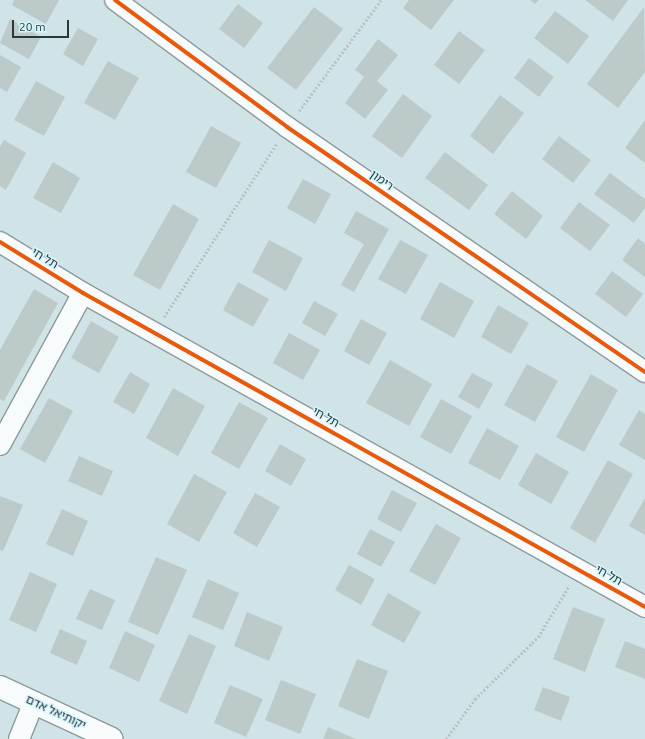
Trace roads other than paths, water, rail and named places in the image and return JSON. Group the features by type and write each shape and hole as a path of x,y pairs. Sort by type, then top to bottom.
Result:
{"street":[{"name":"רימון","path":"115,0 287,127 644,369"},
{"name":"תל חי","path":"0,242 83,293 645,607"},
{"path":"0,445 83,293"},
{"name":"יקותיאל אדם","path":"0,687 112,739"},
{"path":"19,739 34,702"}]}
